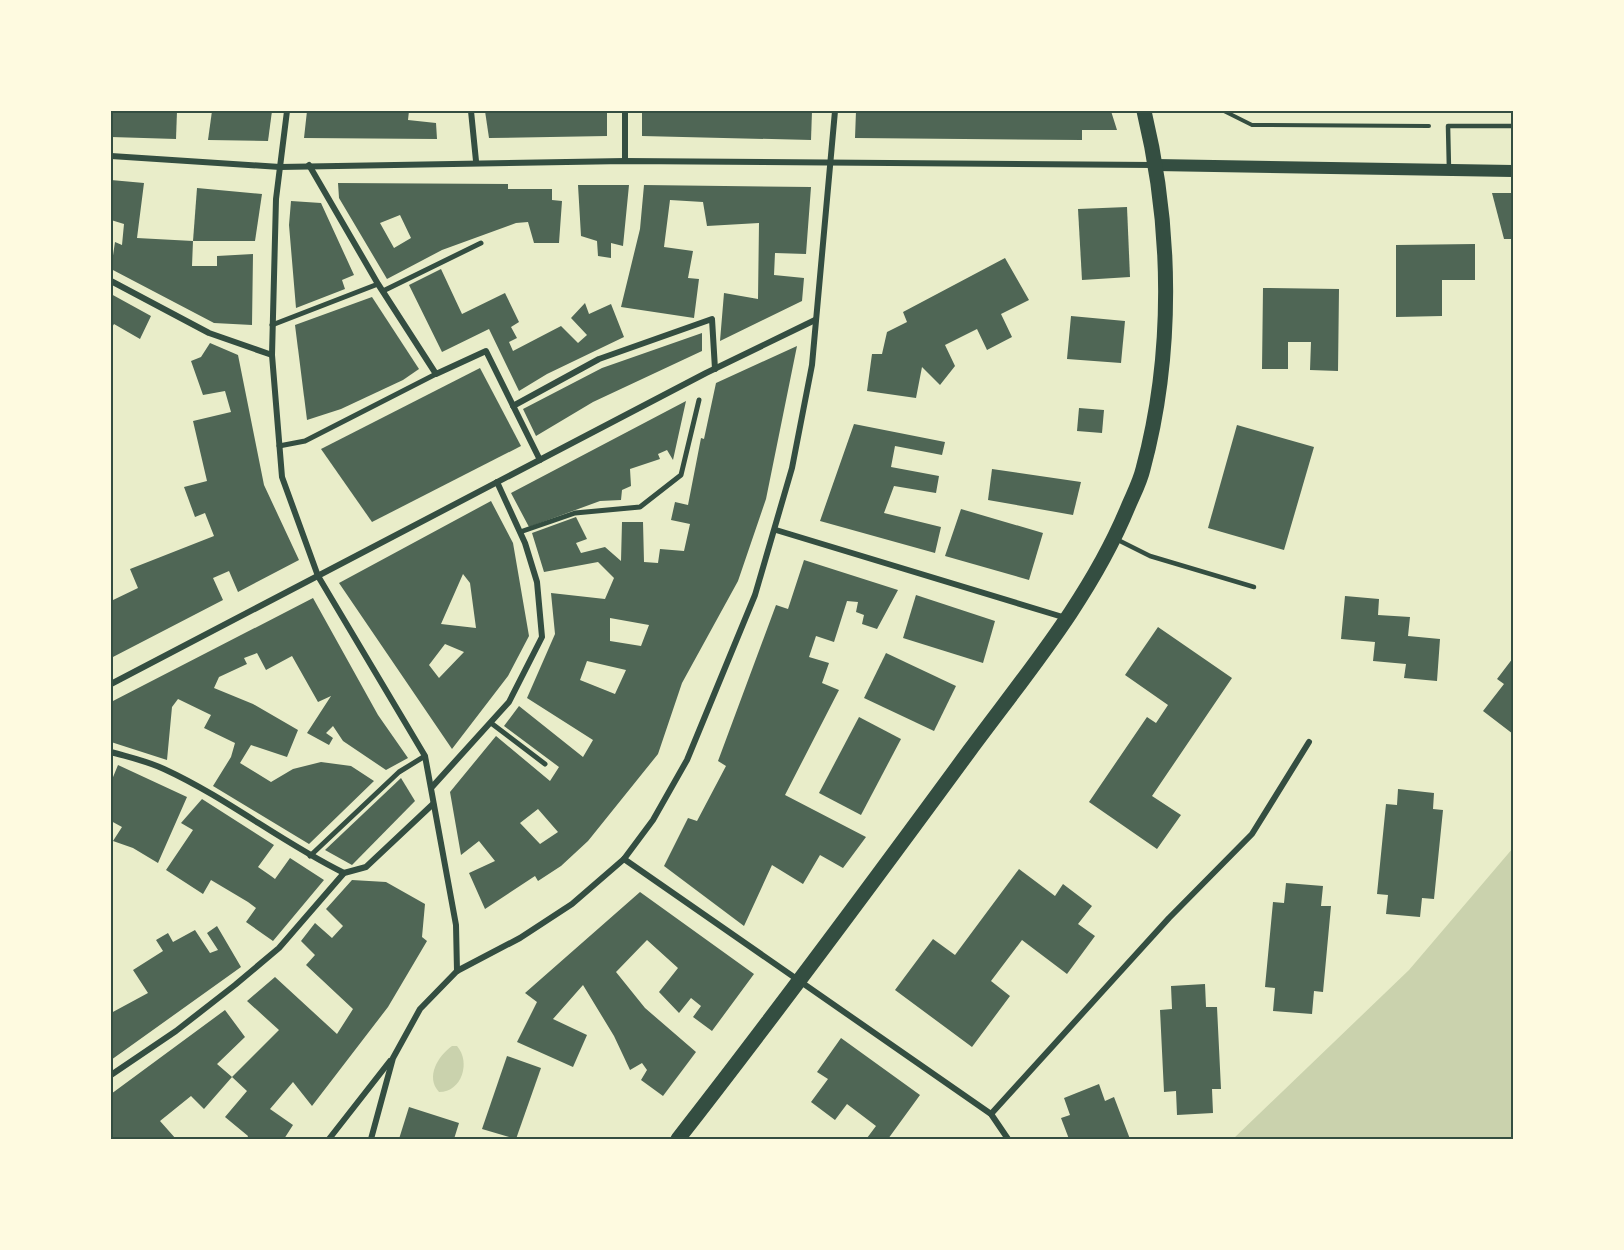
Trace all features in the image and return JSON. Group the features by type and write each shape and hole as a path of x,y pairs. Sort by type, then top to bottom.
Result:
{"main road":[{"path":"678,1139 800,982 1067,619 1115,538 1143,471 1163,368 1165,267 1156,165 1144,111"},
{"path":"1156,165 1513,171"}],"street":[{"path":"286,111 276,199 272,325 272,355 282,477 318,576 424,756 432,787 433,804 456,925 457,971"},
{"path":"471,111 476,161"},
{"path":"625,111 625,161"},
{"path":"329,1139 393,1058 420,1009 457,971 520,938 572,904 624,859 652,820 687,760 755,595 776,530 803,421 812,365 835,111"},
{"path":"111,156 280,167 476,161 1156,165"},
{"path":"309,165 378,284 436,374"},
{"path":"383,291 481,243"},
{"path":"111,281 209,333 272,355"},
{"path":"272,325 378,284"},
{"path":"513,406 599,359 711,320 715,369"},
{"path":"111,684 715,369 815,320"},
{"path":"279,446 305,441 486,351 540,460"},
{"path":"520,532 575,513 640,507 681,475 699,400"},
{"path":"432,787 509,702 542,638 537,582 520,532 497,482"},
{"path":"776,530 1067,619"},
{"path":"491,723 545,764"},
{"path":"991,1113 1169,918 1252,834 1309,742"},
{"path":"111,752 162,768 310,856 344,873"},
{"path":"310,856 399,772 424,756"},
{"path":"111,1075 176,1031 279,948 344,873 366,867 433,804"},
{"path":"624,859 991,1113 1008,1139"},
{"path":"371,1139 393,1058"}],"lane":[{"path":"1449,170 1448,126 1513,126"},
{"path":"1115,538 1150,556 1254,587"}],"path":[{"path":"1224,111 1252,125 1448,126"}],"green space":[{"path":"1513,848 1513,1139 1233,1139 1409,970"},
{"path":"452,1046 457,1046 461,1053 464,1068 458,1082 453,1087 439,1092 433,1080 433,1073 442,1055"}],"building":[{"path":"111,111 177,111 176,139 111,137"},
{"path":"212,111 272,111 268,141 208,140"},
{"path":"307,111 409,111 408,120 436,123 437,139 304,138"},
{"path":"485,111 607,111 607,136 489,138"},
{"path":"642,111 812,111 811,140 642,136"},
{"path":"856,111 1111,111 1117,130 1082,130 1082,140 855,138"},
{"path":"111,180 144,183 137,238 193,241 192,266 217,266 217,256 253,254 252,325 214,323 111,269 115,242 122,245 124,224 111,220"},
{"path":"338,183 508,184 508,189 552,189 552,200 562,201 559,243 534,243 528,222 516,223 442,250 387,279 339,198","holes":["400,215 411,238 394,248 380,223"]},
{"path":"578,185 629,185 623,246 611,243 611,258 598,256 597,241 581,236"},
{"path":"644,185 811,187 806,254 775,253 774,275 804,278 802,301 720,341 724,293 758,299 759,223 707,226 703,202 670,200 664,247 693,251 688,278 699,279 694,318 621,307 640,229"},
{"path":"197,188 262,194 255,241 193,241"},
{"path":"1492,193 1513,193 1513,239 1504,239"},
{"path":"291,201 321,203 354,275 342,280 345,289 296,308 289,225"},
{"path":"1127,207 1130,277 1082,280 1078,209"},
{"path":"1475,244 1475,280 1442,280 1442,316 1396,317 1396,245"},
{"path":"1005,258 1029,300 1001,314 1012,337 987,350 977,329 945,345 955,366 940,385 922,367 916,398 867,391 872,354 882,354 887,332 907,322 903,312"},
{"path":"441,269 462,314 505,293 519,322 511,327 517,338 509,342 513,351 561,326 578,343 587,335 571,318 585,303 589,314 611,304 624,337 547,374 519,391 489,329 442,352 409,285"},
{"path":"1263,288 1339,289 1338,371 1310,370 1311,342 1288,342 1288,369 1262,369"},
{"path":"111,294 151,316 140,339 114,324 111,329"},
{"path":"372,297 419,369 403,380 341,409 307,420 295,325"},
{"path":"1071,316 1125,321 1121,363 1067,359"},
{"path":"702,333 702,351 593,402 536,436 523,409 602,368"},
{"path":"210,343 238,355 264,485 299,560 238,592 229,571 213,578 223,600 111,658 111,601 138,588 130,569 214,536 205,513 195,517 184,487 207,481 193,421 231,412 225,391 203,395 191,361 201,357"},
{"path":"797,346 766,499 738,581 682,683 658,754 588,841 561,866 538,881 535,876 485,909 469,873 495,861 479,841 461,855 450,792 496,736 550,781 559,767 504,726 519,706 583,757 593,740 527,698 555,634 551,593 605,599 614,578 598,562 544,572 532,533 576,517 587,539 576,543 581,553 605,547 621,561 622,522 643,522 644,562 658,563 660,549 684,551 690,524 671,520 675,502 688,505 701,438 704,439 716,383","holes":["610,618 649,625 641,646 610,641","587,661 626,670 615,694 580,680","538,809 558,832 540,844 520,823"]},
{"path":"480,368 521,446 372,522 321,449"},
{"path":"686,401 673,460 667,450 658,454 660,459 630,469 631,486 622,490 621,500 600,501 529,527 511,493"},
{"path":"1079,408 1104,410 1102,433 1077,431"},
{"path":"854,424 945,442 942,455 895,446 891,467 939,476 936,493 894,486 884,513 941,527 935,553 820,521"},
{"path":"1237,425 1314,447 1284,550 1208,528"},
{"path":"992,469 1081,482 1073,515 988,500"},
{"path":"491,501 513,543 529,636 508,676 452,749 339,583","holes":["463,574 470,583 476,628 441,624","445,644 464,652 439,678 429,665"]},
{"path":"961,509 1043,533 1029,580 945,556"},
{"path":"804,560 898,590 877,629 862,624 864,615 856,612 858,602 847,601 834,642 816,636 809,657 829,663 822,683 839,690 785,795 866,837 843,868 820,855 803,884 772,865 744,926 664,866 688,818 697,821 726,766 718,761 776,605 788,609"},
{"path":"916,595 995,621 983,663 903,638"},
{"path":"1345,596 1379,599 1378,615 1410,617 1408,636 1440,639 1437,681 1404,678 1406,664 1373,661 1375,642 1341,639"},
{"path":"313,598 378,715 408,758 386,770 343,741 333,726 326,733 333,738 329,745 307,733 331,696 318,702 292,656 266,670 257,653 244,658 247,664 219,677 214,688 253,704 298,730 287,757 251,745 240,763 271,782 293,769 321,762 351,766 374,781 309,844 213,786 231,757 235,743 204,728 211,715 178,699 172,707 167,760 111,742 111,702"},
{"path":"1158,627 1232,678 1152,796 1181,815 1157,849 1089,802 1147,717 1156,723 1168,705 1125,675"},
{"path":"886,653 956,686 934,731 864,698"},
{"path":"1513,658 1513,734 1483,711 1504,684 1497,679"},
{"path":"859,717 901,739 861,815 819,793"},
{"path":"118,765 187,797 158,863 133,848 113,841 122,827 111,821 111,782"},
{"path":"401,778 415,801 352,865 325,850"},
{"path":"1398,789 1434,793 1433,809 1443,810 1434,899 1422,898 1420,917 1386,914 1388,895 1377,894 1386,804 1397,805"},
{"path":"202,799 274,845 258,867 275,879 290,858 324,880 273,941 246,922 256,908 248,902 211,880 203,894 166,870 193,830 181,823"},
{"path":"1019,869 1055,896 1063,884 1092,906 1078,924 1095,936 1067,974 1022,940 991,981 1010,996 972,1047 895,990 933,939 955,955"},
{"path":"352,880 386,882 425,904 422,937 427,941 388,1007 312,1106 293,1082 270,1109 293,1125 284,1139 247,1139 248,1136 225,1117 247,1091 232,1077 279,1030 247,1001 275,977 337,1034 353,1009 306,965 315,955 301,941 315,923 332,938 343,926 326,909"},
{"path":"1286,883 1323,886 1321,906 1331,906 1323,992 1314,991 1312,1014 1273,1011 1275,988 1265,987 1273,902 1284,903"},
{"path":"640,892 754,974 712,1031 693,1017 701,1006 691,998 679,1013 659,992 678,968 647,940 616,972 645,1008 696,1052 663,1096 641,1080 647,1070 642,1063 630,1070 614,1036 583,985 553,1019 587,1035 573,1067 517,1042 537,1002 525,993"},
{"path":"217,926 241,967 111,1060 111,1013 148,993 133,970 163,951 156,940 168,933 173,942 195,930 210,953 218,950 207,933"},
{"path":"1205,984 1206,1007 1217,1007 1221,1089 1212,1089 1213,1113 1177,1115 1176,1091 1164,1092 1160,1010 1172,1009 1171,986"},
{"path":"225,1010 245,1037 217,1064 232,1077 204,1109 191,1096 160,1121 176,1139 111,1139 111,1094"},
{"path":"841,1038 920,1095 888,1139 867,1138 876,1126 847,1104 835,1120 811,1102 828,1079 817,1072"},
{"path":"507,1056 541,1068 516,1139 482,1129"},
{"path":"1099,1084 1105,1101 1114,1097 1130,1139 1069,1139 1061,1118 1070,1115 1064,1098"},
{"path":"409,1107 459,1123 454,1139 399,1139"}]}
